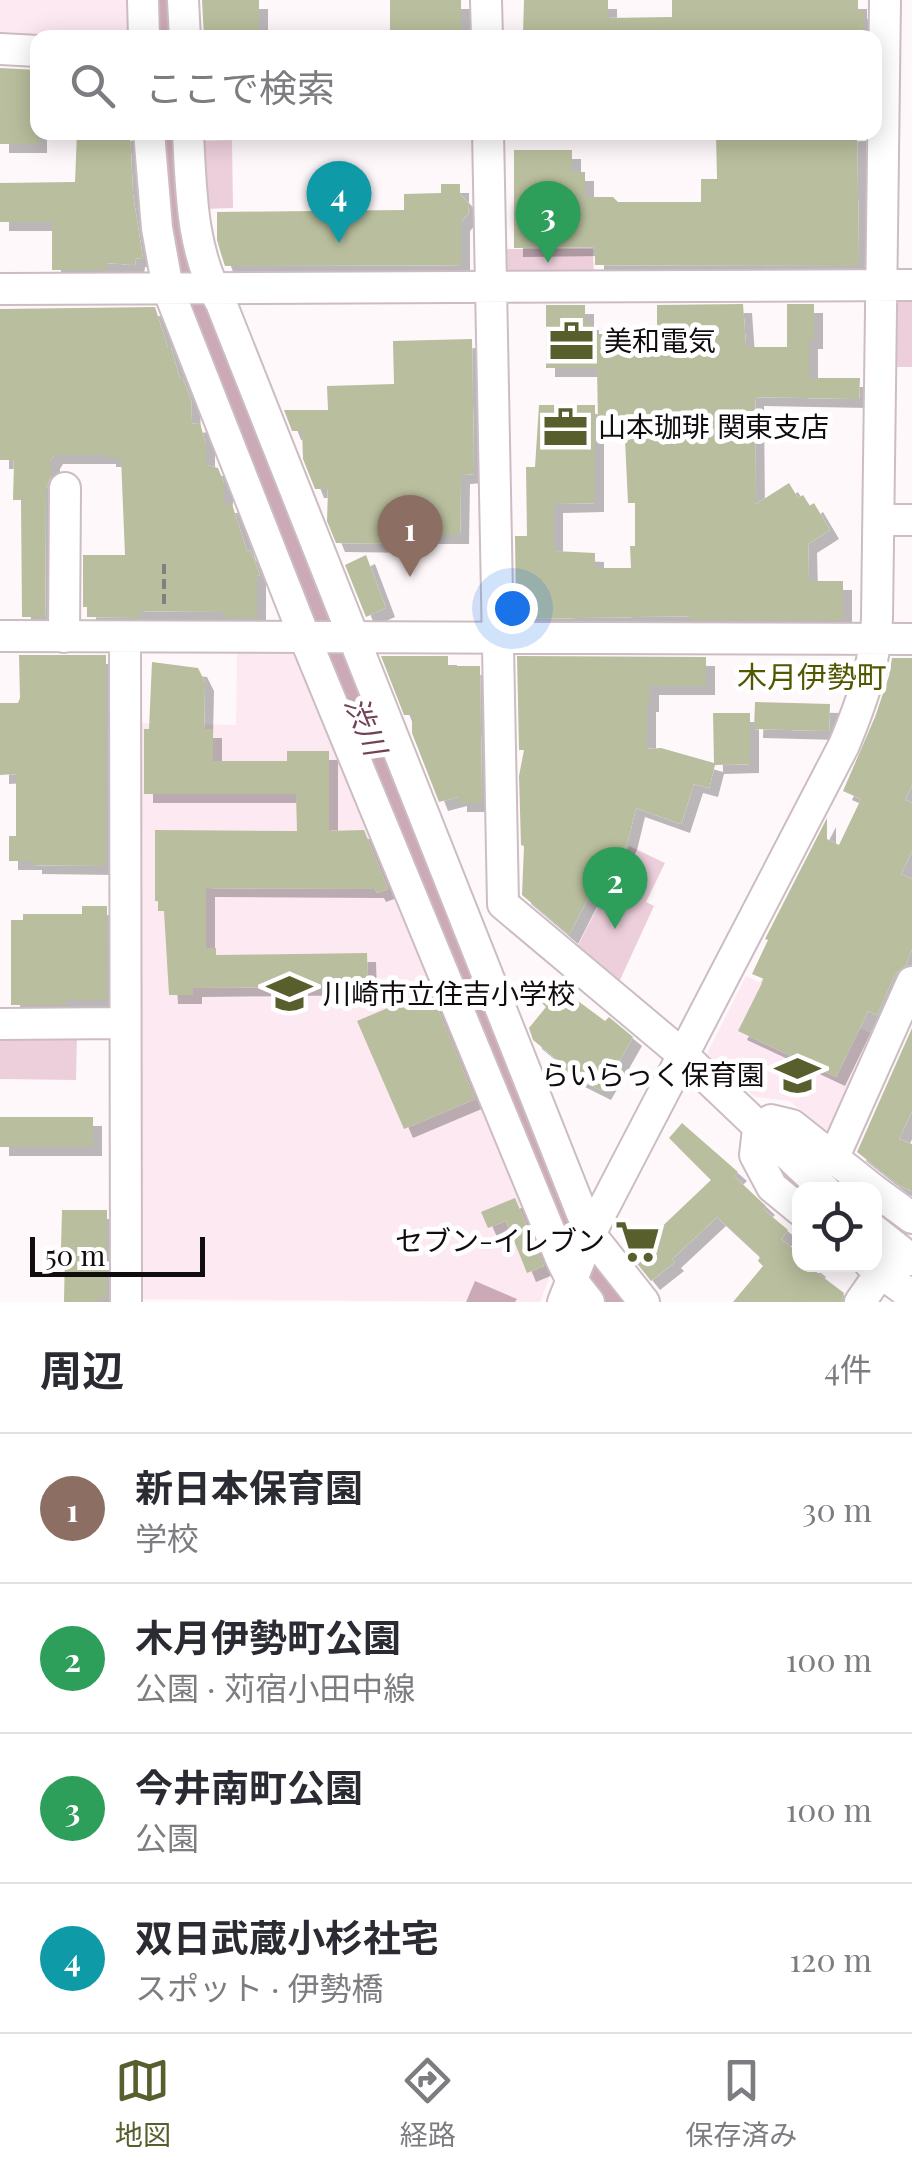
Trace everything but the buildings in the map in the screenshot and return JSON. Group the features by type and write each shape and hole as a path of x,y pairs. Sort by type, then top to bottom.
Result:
{"street":[{"path":"143,0 144,30"},
{"path":"183,0 184,30"},
{"path":"486,0 486,30"},
{"path":"574,1294 590,1234 844,745 864,697 876,639 880,285 897,182 898,52 885,0"},
{"path":"0,50 30,51"},
{"path":"150,140 156,228 168,288 305,638 574,1294"},
{"path":"189,140 196,233 212,288 590,1234 644,1302"},
{"path":"488,140 503,904 683,1055 816,1182"},
{"path":"0,290 912,285"},
{"path":"64,637 72,501"},
{"path":"880,520 912,520"},
{"path":"0,636 912,639"},
{"path":"126,637 126,1302"},
{"path":"833,1158 912,982"},
{"path":"0,1024 124,1023"},
{"path":"792,1203 772,1187 755,1155 758,1130 771,1120 792,1125 864,1182"},
{"path":"882,1196 912,1218"},
{"path":"882,1236 912,1260"},
{"path":"860,1302 874,1272"},
{"path":"881,1272 912,1296"}],"path":[{"path":"164,564 164,637"}],"shaded area":[{"path":"0,0 136,0 138,30 30,30 30,39 0,41"},
{"path":"232,140 233,208 201,209 199,141"},
{"path":"502,249 593,249 594,278 503,277"},
{"path":"896,294 912,294 912,367 896,367"},
{"name":"川崎市立住吉小学校","path":"237,650 302,650 555,1263 540,1302 135,1299 136,723 236,725"},
{"path":"629,846 665,863 646,902 654,906 620,980 575,951"},
{"name":"らいらっく保育園","path":"746,976 881,1038 837,1141 790,1101 755,1097 707,1054"},
{"path":"0,1035 77,1035 76,1080 0,1079"},
{"path":"475,1281 517,1299 466,1302"}],"waterway":[{"name":"渋川","path":"162,0 163,30"},
{"name":"渋川","path":"167,140 168,172 190,285 574,1251 611,1302"}],"place":[{"name":"双日武蔵小杉社宅","path":"339,243"},
{"name":"今井南町公園","path":"548,263"},
{"name":"美和電気","path":"571,341"},
{"name":"山本珈琲 関東支店","path":"565,427"},
{"name":"新日本保育園","path":"410,577"},
{"name":"木月伊勢町公園","path":"615,929"},
{"name":"川崎市立住吉小学校","path":"290,994"},
{"name":"らいらっく保育園","path":"798,1075"},
{"name":"セブン-イレブン","path":"638,1241"}],"district":[{"name":"木月伊勢町","path":"812,678"}]}
